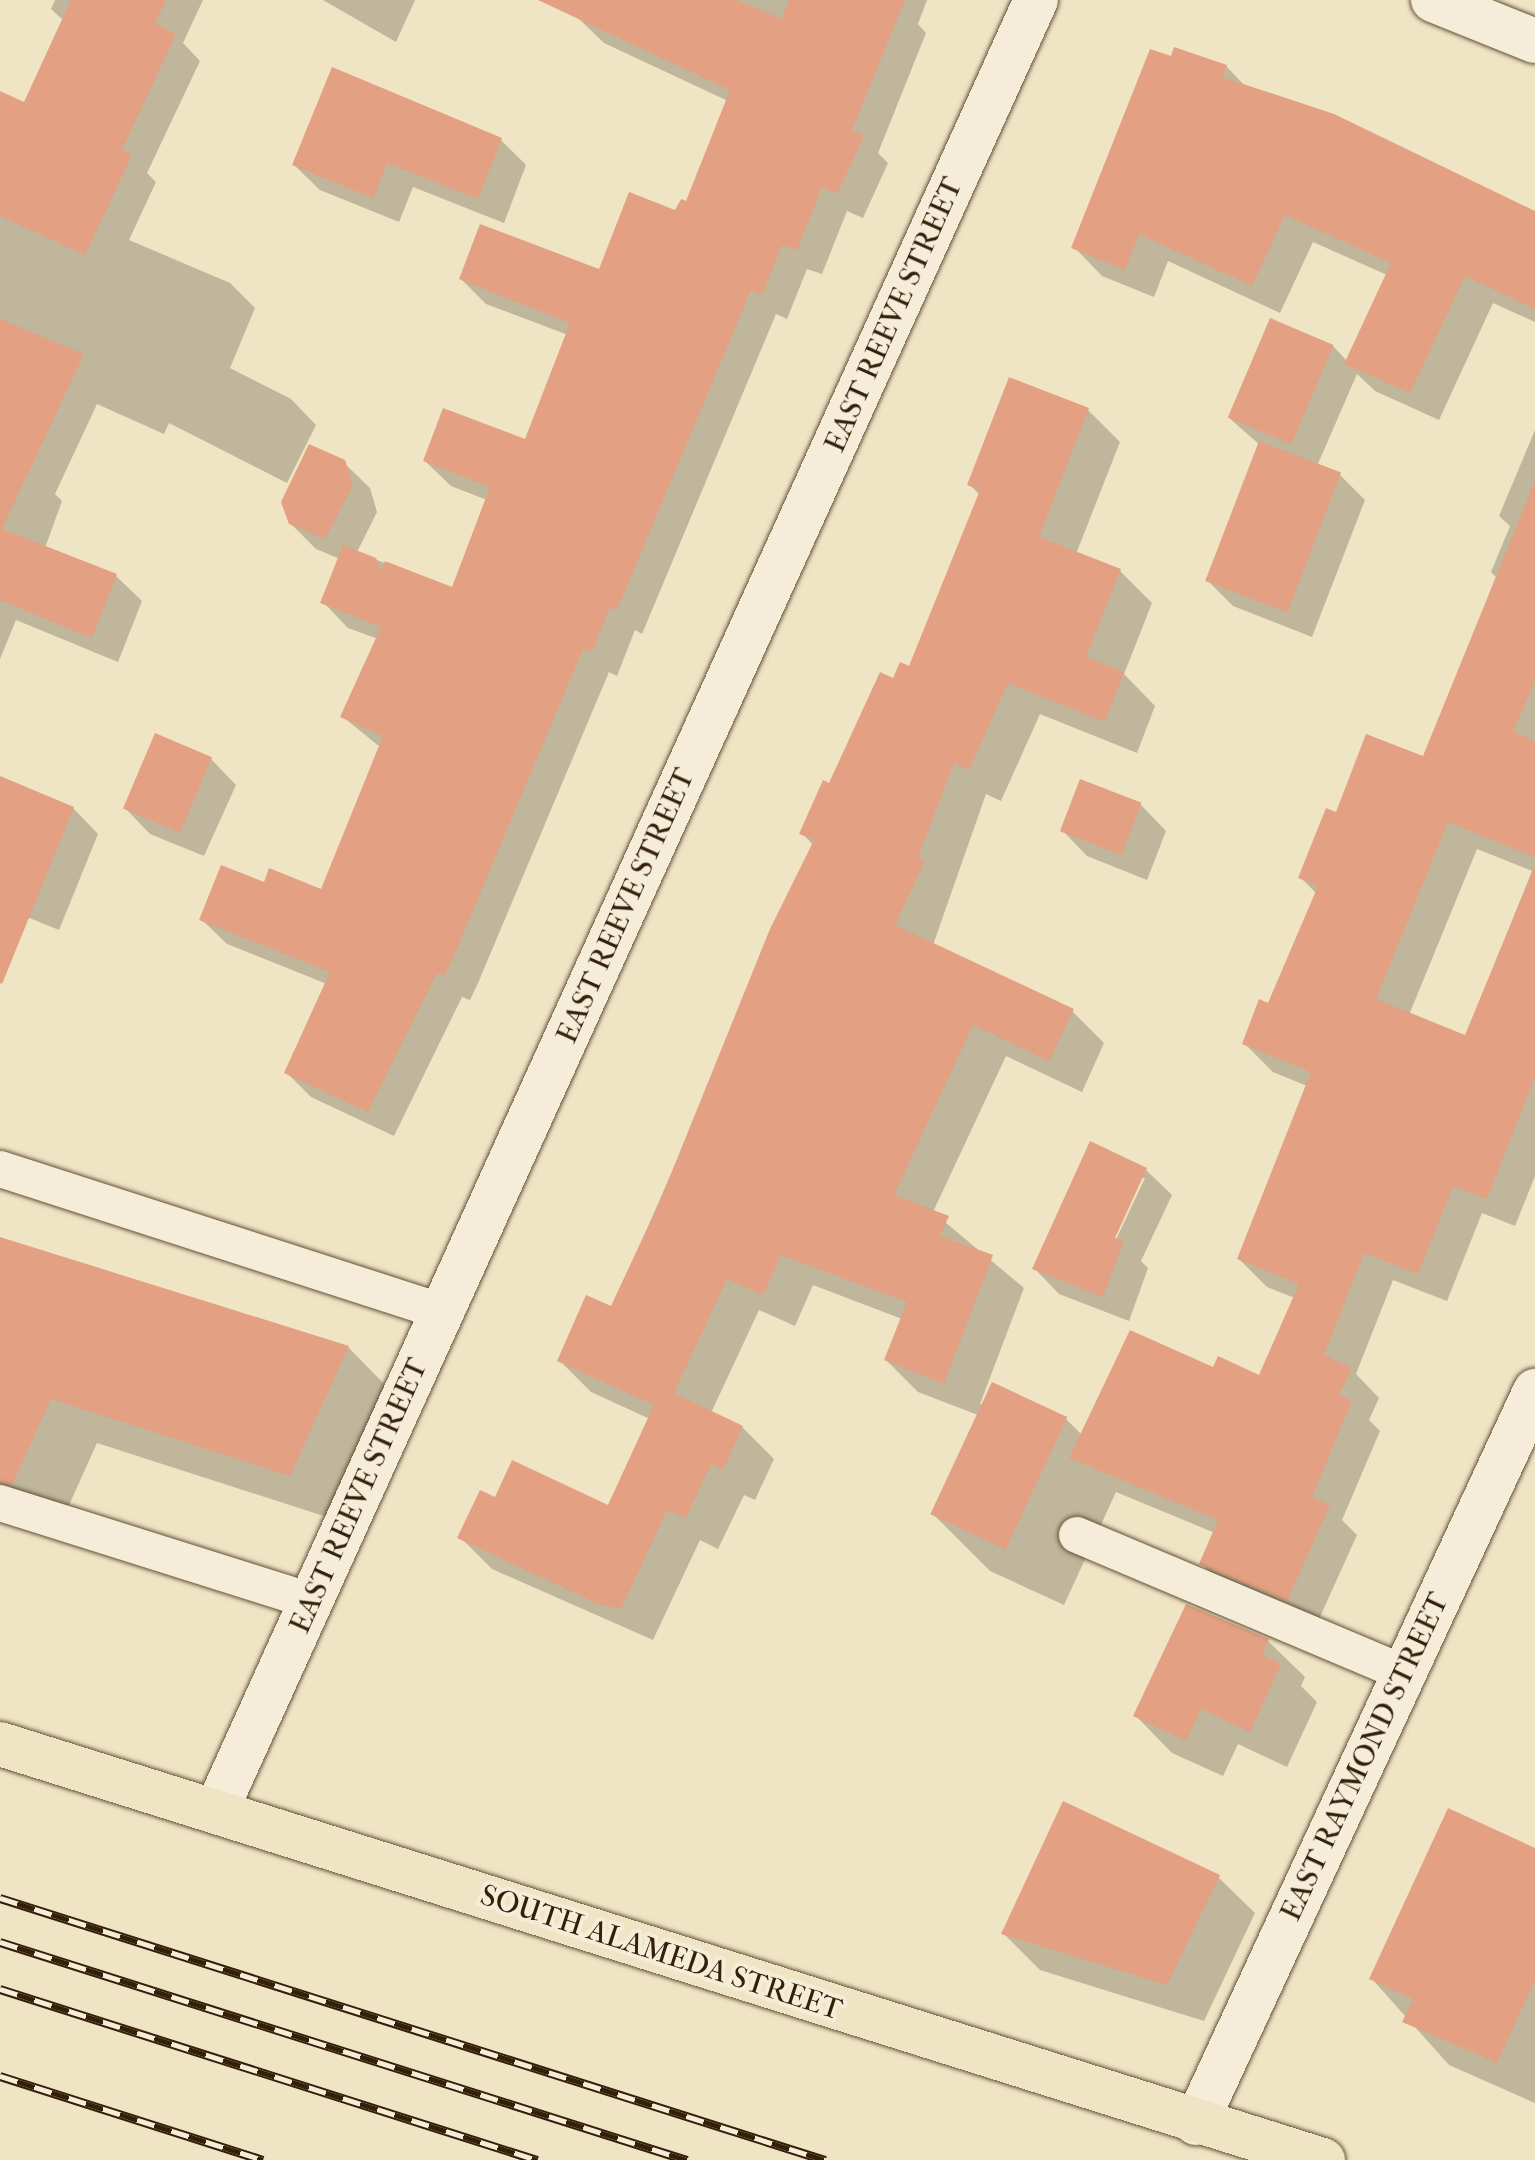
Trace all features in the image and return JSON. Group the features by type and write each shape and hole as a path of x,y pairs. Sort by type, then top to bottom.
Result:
{"main road":[{"name":"SOUTH ALAMEDA STREET","path":"0,1744 1196,2123 1323,2160"}],"street":[{"name":"EAST REEVE STREET","path":"216,1811 1036,0"},
{"path":"1433,0 1535,41"},
{"name":"EAST RAYMOND STREET","path":"1196,2123 1535,1391"}],"lane":[{"path":"0,1169 442,1312"},
{"path":"0,1503 311,1601"},
{"path":"1077,1535 1404,1673"}],"building":[{"path":"71,0 166,0 155,24 176,34 122,150 132,155 85,255 0,216 0,91 24,102"},
{"path":"538,0 736,0 782,19 789,0 905,0 852,130 864,136 837,194 822,187 797,250 782,245 762,295 751,290 617,610 610,607 592,652 583,649 453,958 444,976 437,973 368,1112 284,1073 330,972 199,920 221,865 264,882 269,868 321,889 383,736 340,717 381,627 320,603 343,545 376,558 381,572 385,561 452,587 490,487 423,461 443,408 525,439 570,323 459,279 480,224 599,269 629,192 675,210 681,199 686,201 730,90"},
{"path":"1174,47 1227,65 1222,77 1334,114 1535,211 1535,309 1465,276 1410,393 1344,364 1391,263 1285,215 1252,286 1139,234 1125,270 1071,248 1150,49 1171,56"},
{"path":"332,67 502,138 478,199 387,163 373,198 292,165"},
{"path":"1270,318 1334,345 1291,444 1228,417"},
{"path":"0,319 84,354 2,529 117,574 92,638 0,600"},
{"path":"1009,377 1089,408 1039,537 1121,569 1086,657 1124,672 1105,722 1008,683 969,770 954,763 918,857 925,861 895,925 1074,1009 1049,1061 973,1025 894,1195 949,1216 940,1236 993,1255 944,1384 884,1360 907,1302 781,1255 763,1295 727,1279 674,1393 743,1426 723,1470 711,1464 686,1518 667,1510 621,1609 599,1604 457,1538 480,1490 495,1497 512,1460 608,1505 654,1405 557,1361 586,1295 611,1306 660,1201 770,929 814,840 799,834 823,780 829,783 880,672 893,678 900,662 909,666 980,490 967,485"},
{"path":"1259,441 1341,473 1287,613 1205,581"},
{"path":"309,444 345,460 353,485 325,539 289,524 281,502"},
{"path":"1535,481 1535,681 1513,732 1535,741 1535,857 1448,822 1376,999 1465,1035 1535,865 1535,1077 1487,1199 1453,1186 1418,1274 1364,1253 1324,1355 1352,1368 1339,1395 1352,1401 1312,1497 1330,1505 1287,1601 1199,1564 1218,1520 1069,1458 1130,1330 1213,1367 1218,1356 1259,1375 1299,1284 1237,1259 1311,1072 1242,1044 1259,999 1268,1003 1318,886 1298,878 1326,808 1336,812 1366,734 1423,756"},
{"path":"155,733 212,757 180,833 123,808"},
{"path":"0,776 74,807 2,984 0,983"},
{"path":"1080,779 1142,803 1122,855 1060,831"},
{"path":"1090,1141 1147,1168 1115,1238 1124,1241 1103,1297 1032,1269"},
{"path":"0,1237 349,1346 290,1476 51,1399 12,1485 0,1483"},
{"path":"992,1382 1067,1417 1006,1549 930,1514"},
{"path":"1186,1604 1269,1639 1262,1655 1281,1664 1250,1732 1201,1709 1186,1741 1133,1716"},
{"path":"1063,1801 1220,1875 1167,1985 1001,1934"},
{"path":"1448,1808 1535,1848 1535,1980 1497,2063 1402,2022 1413,1999 1369,1979"}],"railway":[{"path":"0,1898 825,2160"},
{"path":"0,1942 687,2160"},
{"path":"0,1989 537,2160"},
{"path":"0,2076 263,2160"}]}
